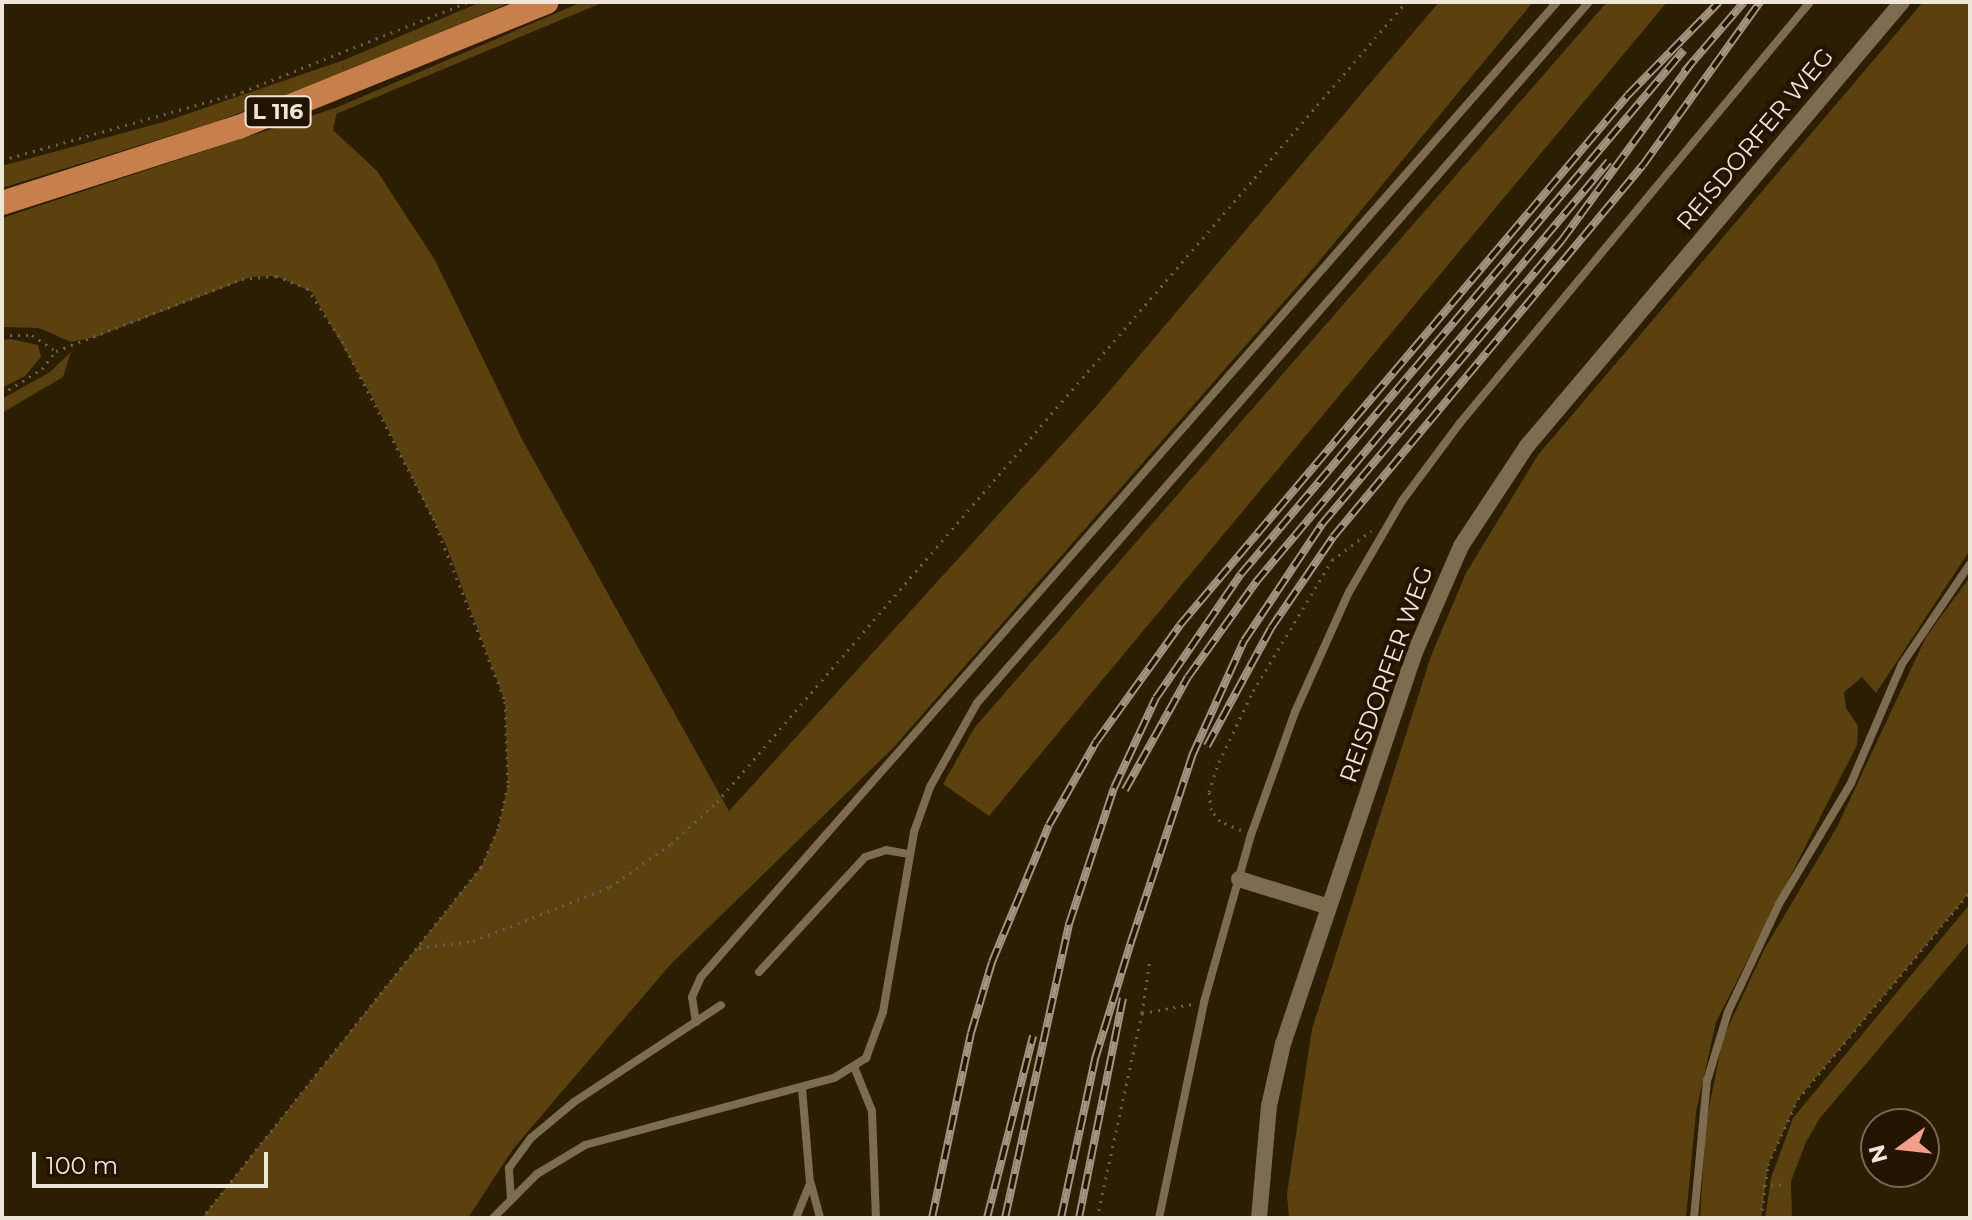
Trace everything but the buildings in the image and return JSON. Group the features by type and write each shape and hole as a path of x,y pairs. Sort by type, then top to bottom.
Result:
{"main road":[{"name":"L 116","path":"2,203 274,114 547,2"}],"street":[{"name":"REISDORFER WEG","path":"1259,1218 1274,1075 1432,607 1500,481 1902,2"},
{"path":"1239,879 1329,907"}],"lane":[{"path":"696,1022 692,997 701,977 1557,2"},
{"path":"493,1218 552,1163 585,1145 802,1087 855,1069 878,1032 908,854 930,787 977,703 1589,2"},
{"path":"1159,1218 1204,1002 1251,835 1319,656 1388,523 1460,423 1810,2"},
{"path":"1694,1218 1707,1081 1728,1012 1779,904 1851,783 1895,677 1970,564"},
{"path":"759,972 865,857 886,850 908,854"},
{"path":"511,1199 509,1168 531,1138 574,1102 721,1005"},
{"path":"855,1069 872,1111 876,1218"},
{"path":"802,1087 810,1183 820,1218"},
{"path":"796,1218 810,1183"}],"path":[{"path":"2,160 242,92 468,2"},
{"path":"419,948 473,941 610,887 671,844 717,802 1406,2"},
{"path":"2,394 42,369 56,351 251,277 289,279 307,288 322,305 446,545 507,712 509,773 498,829 481,867 202,1218"},
{"path":"2,335 32,335 56,351"},
{"path":"1251,835 1220,821 1211,810 1210,786 1226,746 1332,560 1349,542 1388,523"},
{"path":"1761,1218 1763,1186 1776,1141 1798,1099 1970,892"},
{"path":"1097,1218 1142,1013 1150,959"},
{"path":"1142,1013 1204,1002"},
{"path":"1763,1186 1784,1184"}],"shaded area":[{"path":"481,2 512,2 343,74 344,60"},
{"path":"582,2 604,2 336,114 338,107"},
{"path":"1439,2 1533,2 1316,265 893,748 670,965 513,1149 468,1218 202,1218 481,867 498,829 508,785 505,701 446,545 371,395 312,292 276,276 251,277 96,337 71,342 39,328 2,327 2,218 338,107 333,130 377,171 435,260 523,441 729,811 1095,408"},
{"path":"1607,2 1667,2 989,816 943,784 975,727"},
{"path":"1923,2 1970,2 1970,550 1876,693 1862,677 1844,692 1846,708 1858,726 1857,745 1716,1022 1696,1112 1686,1218 1289,1218 1287,1194 1312,1029 1431,656 1466,573 1538,455"},
{"path":"344,60 343,74 215,122 2,188 2,166 167,121"},
{"path":"2,340 38,345 41,357 25,376 2,388"},
{"path":"71,352 63,377 2,413 2,399 50,372"},
{"path":"1970,577 1970,892 1798,1099 1768,1165 1761,1218 1700,1218 1706,1122 1723,1038 1765,948 1837,827 1926,637"},
{"path":"1970,904 1970,941 1820,1118 1806,1142 1791,1181 1792,1218 1765,1218 1771,1178 1793,1118"}],"railway":[{"path":"932,1218 971,1033 992,962 1049,825 1096,742 1180,625 1628,95 1719,2"},
{"path":"1684,72 1744,2"},
{"path":"1207,746 1271,628 1333,537 1643,165 1760,2"},
{"path":"1005,1218 1069,924 1114,788 1156,698 1241,574 1684,50"},
{"path":"1061,1218 1095,1059 1132,939 1192,756 1244,641 1322,524 1562,240 1691,64"},
{"path":"1125,790 1188,677 1256,582 1609,161"},
{"path":"1079,1218 1123,998"},
{"path":"987,1218 1033,1036"}]}
